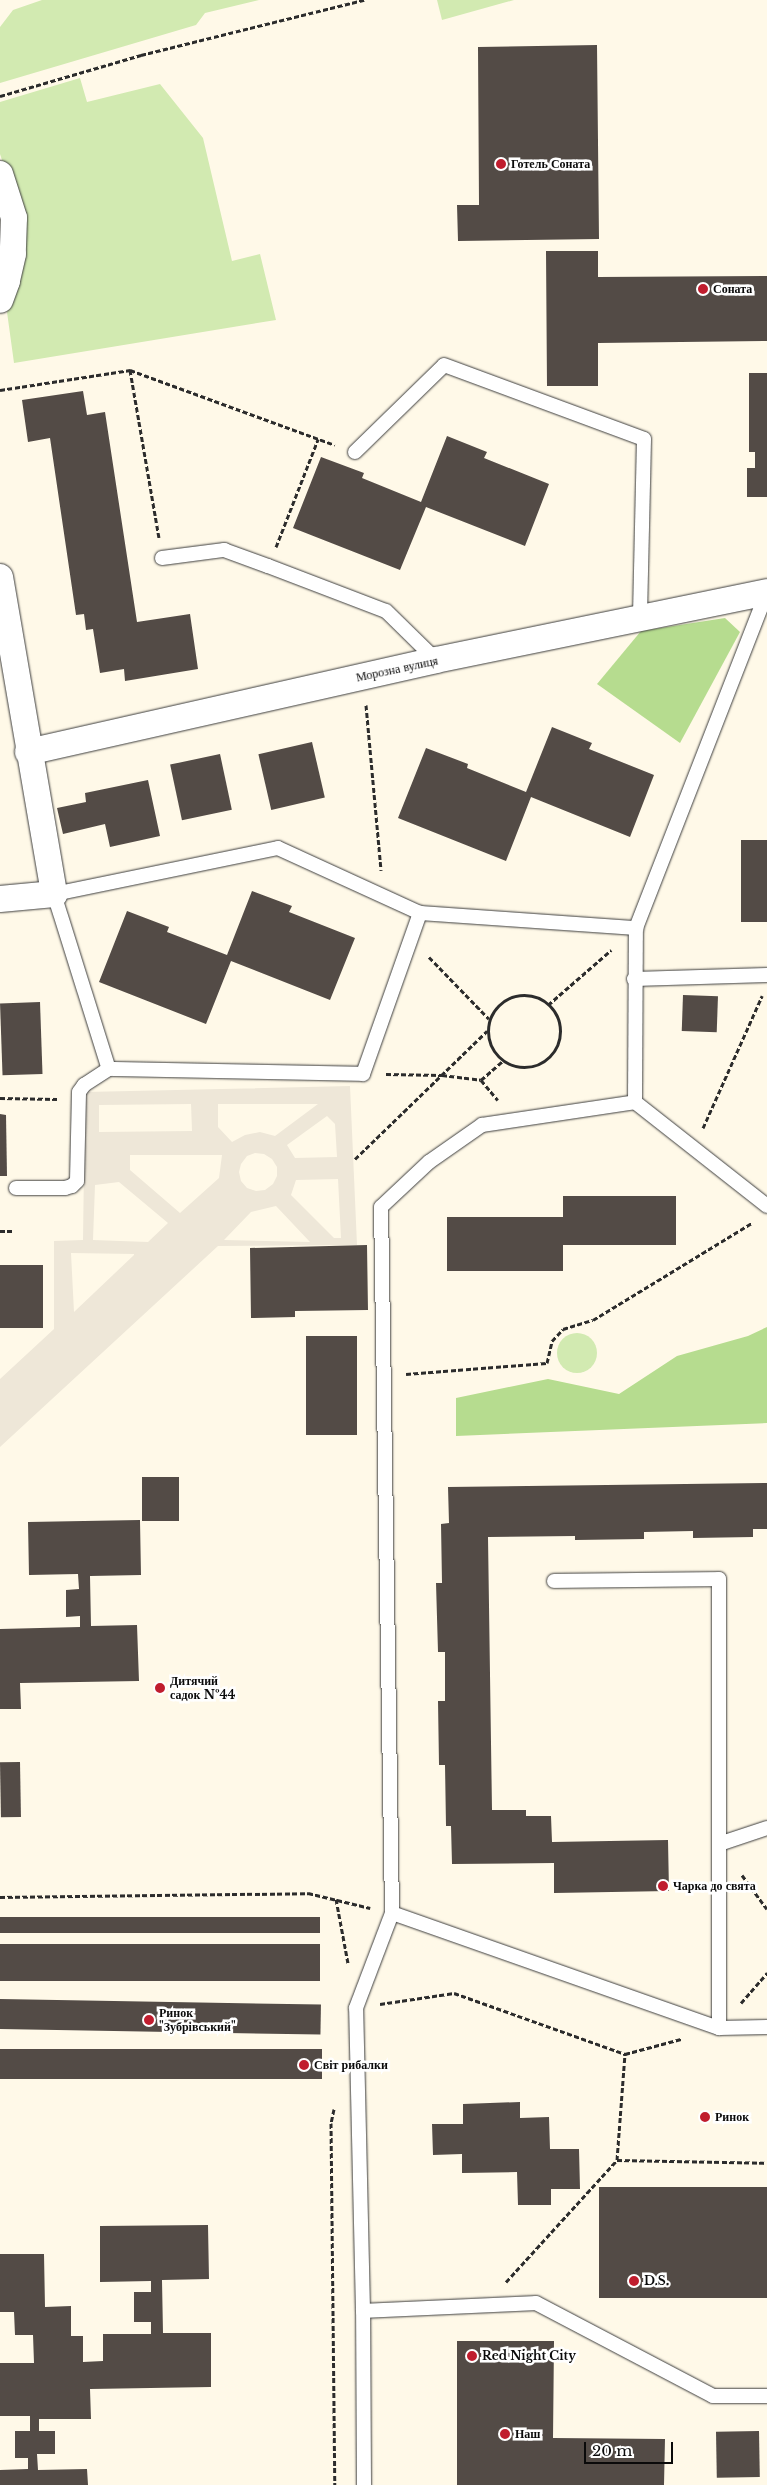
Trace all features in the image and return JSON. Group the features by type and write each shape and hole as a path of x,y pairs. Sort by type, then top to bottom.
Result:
{"street":[{"path":"0,174 14,218 13,254 7,281 0,300"},
{"path":"0,577 28,752 54,894 0,899"},
{"name":"Морозна вулиця","path":"28,752 436,660 767,592"}],"lane":[{"path":"355,452 444,365 644,439 640,618"},
{"path":"162,558 224,550 268,566 386,611 436,660"},
{"path":"635,1102 634,979 636,928 767,592"},
{"path":"109,1068 54,894 278,848 420,913 636,928"},
{"path":"16,1188 65,1188 77,1181 79,1092 84,1085 109,1068 363,1074 420,913"},
{"path":"634,979 767,975"},
{"path":"364,2485 363,2311 356,2008 392,1913 381,1207 429,1162 482,1125 635,1102 767,1206"},
{"path":"554,1581 719,1579 719,2028"},
{"path":"719,1844 767,1828"},
{"path":"392,1913 719,2028 767,2027"},
{"path":"363,2311 536,2303 713,2396 767,2396"}],"path":[{"path":"0,96 141,55 364,0"},
{"path":"0,390 130,370 355,452"},
{"path":"130,370 162,558"},
{"path":"268,566 318,438"},
{"path":"363,677 383,896"},
{"path":"548,1005 636,928"},
{"path":"411,939 489,1019"},
{"path":"694,1148 763,994"},
{"path":"515,996 538,998 548,1005 556,1014 560,1026 559,1038 555,1049 548,1058 538,1065 526,1068 514,1066 503,1061 494,1053 489,1042 489,1019 495,1009 504,1001 515,996"},
{"path":"355,1159 488,1031"},
{"path":"363,1074 442,1075 480,1080 503,1061"},
{"path":"0,1098 78,1099"},
{"path":"383,1376 547,1364 552,1341 562,1329 593,1320 759,1218"},
{"path":"0,1231 14,1231"},
{"path":"0,1897 308,1893 392,1913"},
{"path":"356,2008 454,1993 625,2054 719,2028"},
{"path":"504,2305 506,2280 617,2160 625,2054"},
{"path":"617,2160 767,2163"}],"green space":[{"path":"42,0 259,0 205,13 196,25 0,83 0,27 13,10"},
{"path":"437,0 514,0 442,20"},
{"path":"80,78 87,102 160,84 203,138 232,261 260,254 276,320 14,363 7,312 19,276 25,229 0,154 0,102"},
{"path":"725,618 740,632 680,743 597,684 641,631"},
{"path":"767,1327 767,1423 456,1436 456,1398 548,1379 619,1394 677,1356 748,1336"},
{"path":"581,1333 588,1336 594,1342 597,1353 596,1361 588,1370 581,1373 573,1373 566,1370 558,1361 557,1349 560,1342 569,1334"}],"shaded area":[{"path":"350,1086 357,1245 218,1246 0,1447 0,1379 54,1329 54,1241 83,1240 85,1092","holes":["191,1104 192,1131 99,1132 99,1105","218,1104 318,1104 275,1136 260,1132 245,1135 232,1142 218,1127","327,1116 335,1124 337,1157 295,1158 287,1145","255,1153 264,1154 272,1159 277,1167 277,1176 273,1184 265,1190 256,1191 247,1188 241,1181 239,1172 241,1164 247,1156","130,1155 222,1155 219,1178 180,1213 130,1170","338,1179 341,1238 334,1238 291,1195 296,1180","119,1182 168,1223 148,1242 93,1240 95,1185","276,1206 310,1242 224,1240 251,1212","71,1253 134,1255 74,1312"]}],"building":[{"path":"597,45 599,239 458,241 457,205 479,205 478,47"},
{"path":"546,251 598,251 598,277 767,276 767,341 598,343 598,386 547,386"},
{"path":"749,373 767,373 767,497 747,497 747,468 755,468 755,452 749,452"},
{"path":"83,391 87,415 105,412 137,622 190,614 198,669 125,681 124,669 100,673 93,629 86,630 84,614 76,615 50,438 28,442 22,400"},
{"path":"447,436 487,452 484,458 549,484 525,546 426,507 400,570 293,528 321,457 364,473 362,478 421,502"},
{"path":"552,727 592,743 589,749 654,775 630,837 531,797 506,861 398,818 426,748 468,764 467,768 526,792"},
{"path":"312,742 325,798 271,810 258,754"},
{"path":"220,754 232,810 182,820 170,765"},
{"path":"148,780 160,836 110,847 105,824 63,834 57,808 86,802 85,793"},
{"path":"741,840 767,840 767,922 741,922"},
{"path":"252,891 292,906 289,912 355,938 330,1000 231,961 206,1024 99,982 127,911 169,927 167,932 227,955"},
{"path":"683,995 718,996 717,1032 682,1031"},
{"path":"40,1002 43,1074 3,1075 0,1003"},
{"path":"0,1114 6,1115 7,1176 0,1176"},
{"path":"563,1196 676,1196 676,1245 563,1245 563,1271 447,1271 447,1217 563,1217"},
{"path":"367,1245 368,1310 295,1311 295,1317 251,1318 250,1248"},
{"path":"0,1265 43,1265 43,1328 0,1328"},
{"path":"306,1336 357,1336 357,1435 306,1435"},
{"path":"142,1477 179,1477 179,1521 142,1521"},
{"path":"767,1483 767,1529 753,1529 753,1537 693,1538 693,1531 644,1532 644,1539 575,1540 575,1536 488,1537 492,1810 526,1810 526,1816 551,1816 552,1842 668,1840 669,1891 554,1893 554,1863 452,1864 451,1826 446,1826 445,1765 439,1765 438,1701 445,1701 445,1652 438,1652 436,1583 442,1583 441,1524 449,1523 448,1487"},
{"path":"140,1520 141,1575 90,1576 91,1626 137,1625 139,1681 20,1683 21,1709 0,1709 0,1629 80,1627 80,1616 66,1617 66,1590 79,1589 78,1574 29,1575 28,1522"},
{"path":"0,1762 20,1762 21,1817 1,1817"},
{"path":"0,1917 320,1917 320,1933 0,1933"},
{"path":"0,1944 320,1944 320,1981 0,1981"},
{"path":"0,1999 321,2005 320,2035 0,2029"},
{"path":"0,2049 322,2049 322,2079 0,2079"},
{"path":"520,2102 520,2118 549,2117 550,2149 579,2149 580,2189 551,2189 551,2205 518,2205 517,2172 462,2173 462,2154 433,2155 432,2124 463,2124 463,2104"},
{"path":"599,2187 767,2187 767,2298 599,2298"},
{"path":"208,2225 209,2279 162,2280 163,2333 211,2333 211,2387 90,2389 91,2419 39,2419 39,2431 55,2431 55,2454 37,2454 38,2470 87,2469 88,2485 0,2485 0,2470 28,2469 28,2458 15,2458 15,2431 30,2431 30,2416 0,2416 0,2363 34,2363 33,2335 15,2335 14,2312 0,2312 0,2254 44,2254 45,2307 71,2306 71,2336 83,2336 83,2362 103,2361 103,2334 151,2334 151,2322 134,2322 134,2292 151,2292 151,2281 100,2282 100,2226"},
{"path":"457,2341 554,2341 553,2438 665,2439 664,2485 457,2485"},
{"path":"759,2431 760,2477 717,2478 716,2432"}],"place":[{"name":"Готель Соната","path":"501,164"},
{"name":"Соната","path":"703,289"},
{"name":"Дитячий садок №44","path":"160,1688"},
{"name":"Чарка до свята","path":"663,1886"},
{"name":"Ринок \"Зубрівський\"","path":"149,2020"},
{"name":"Світ рибалки","path":"304,2065"},
{"name":"Ринок","path":"705,2117"},
{"name":"D.S.","path":"634,2281"},
{"name":"Red Night City","path":"472,2356"},
{"name":"Наш","path":"505,2434"}]}
